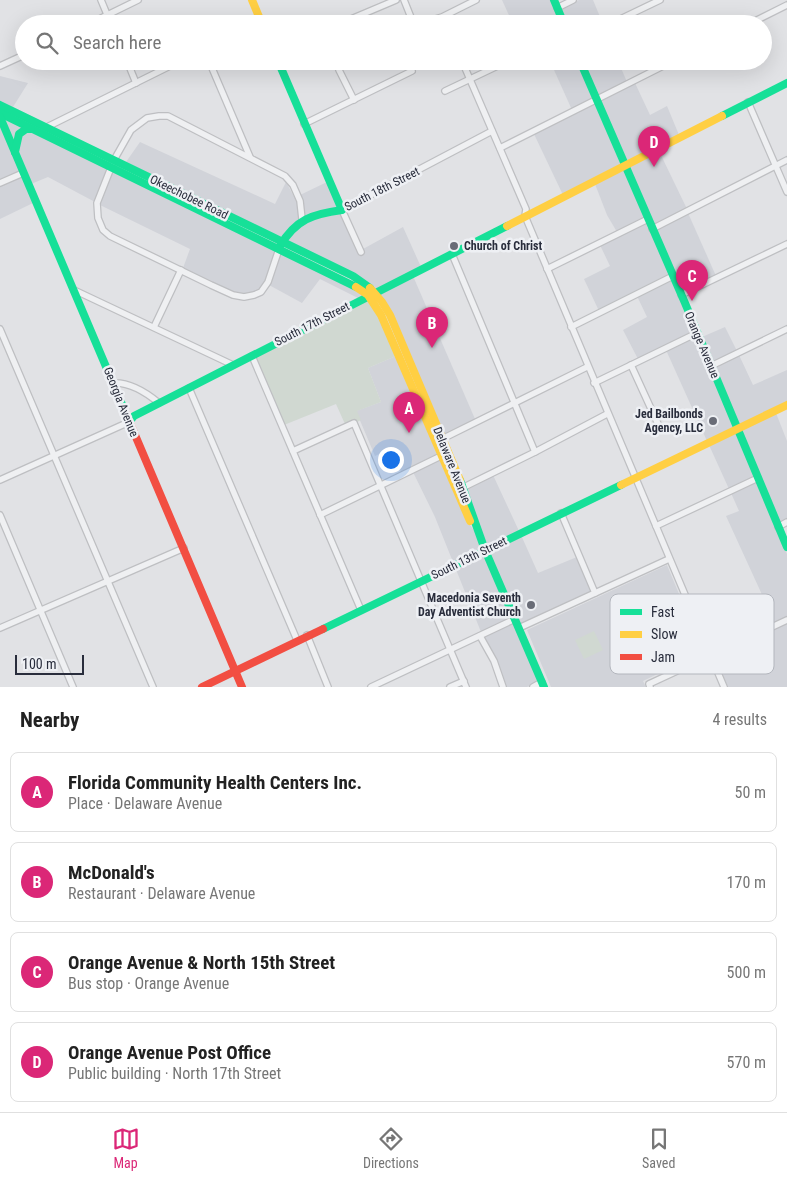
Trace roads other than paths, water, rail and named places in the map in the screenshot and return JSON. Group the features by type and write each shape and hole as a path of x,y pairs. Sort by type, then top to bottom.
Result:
{"street":[{"path":"101,0 107,15 138,0"},
{"path":"252,0 259,15"},
{"path":"361,15 396,0"},
{"path":"404,0 410,15"},
{"path":"446,15 476,0"},
{"path":"556,4 573,0"},
{"path":"629,15 660,0"},
{"path":"767,15 787,5"},
{"path":"0,66 15,59"},
{"path":"131,70 136,82"},
{"path":"48,127 161,70"},
{"path":"213,70 250,157"},
{"path":"282,70 361,252"},
{"path":"339,70 354,100"},
{"path":"466,70 526,209 524,216 684,594"},
{"path":"445,90 489,70"},
{"name":"Orange Avenue","path":"584,70 787,547"},
{"path":"500,148 656,70"},
{"path":"304,124 412,71"},
{"name":"South 17th Street","path":"0,480 129,422 134,416 188,388 787,83"},
{"path":"748,102 787,192"},
{"name":"Okeechobee Road","path":"0,105 114,160 280,246"},
{"name":"Okeechobee Road","path":"0,115 280,246 352,276 369,286 372,294"},
{"name":"Georgia Avenue","path":"0,115 242,687"},
{"path":"280,246 268,282 261,292 244,297 233,295 110,236 104,230 98,218 98,202 114,160 131,130 148,118 168,116 250,157 285,176 293,186 300,201 302,220"},
{"path":"15,154 19,134 26,129 31,129"},
{"name":"South 18th Street","path":"280,246 302,220 320,213 342,210 492,131"},
{"path":"652,229 787,160"},
{"path":"0,183 23,173"},
{"path":"547,269 648,219"},
{"path":"681,295 787,244"},
{"path":"452,254 535,452"},
{"path":"154,327 181,270"},
{"path":"571,327 673,276"},
{"path":"74,290 233,365"},
{"name":"Delaware Avenue","path":"372,294 388,311 442,439 467,517 477,530 543,685"},
{"name":"Delaware Avenue","path":"372,294 441,456 459,489"},
{"path":"0,329 153,687"},
{"path":"711,366 787,329"},
{"path":"594,383 697,332"},
{"path":"252,356 361,610"},
{"path":"631,365 658,424"},
{"path":"442,439 588,367"},
{"path":"113,383 122,383 151,396 159,403"},
{"path":"188,388 297,640"},
{"name":"South 13th Street","path":"202,687 787,405"},
{"path":"459,489 607,414"},
{"path":"293,451 354,422 465,684 450,687"},
{"path":"320,515 441,456"},
{"path":"656,526 758,478"},
{"path":"561,513 595,593"},
{"path":"0,515 73,687"},
{"path":"778,526 787,522"},
{"path":"0,628 184,548"},
{"path":"519,628 669,559"},
{"path":"371,687 515,619"},
{"path":"774,626 787,620"},
{"path":"307,636 328,687"},
{"path":"480,636 494,662 503,687"},
{"path":"650,686 674,674"},
{"path":"718,674 724,687"},
{"path":"533,687 543,685"}],"place":[{"name":"Orange Avenue Post Office","path":"654,167"},
{"name":"Church of Christ","path":"454,246"},
{"name":"Orange Avenue & North 15th Street","path":"692,301"},
{"name":"McDonald's","path":"432,348"},
{"name":"Jed Bailbonds Agency, LLC","path":"713,421"},
{"name":"Florida Community Health Centers Inc.","path":"409,433"},
{"name":"Macedonia Seventh Day Adventist Church","path":"531,605"}]}
